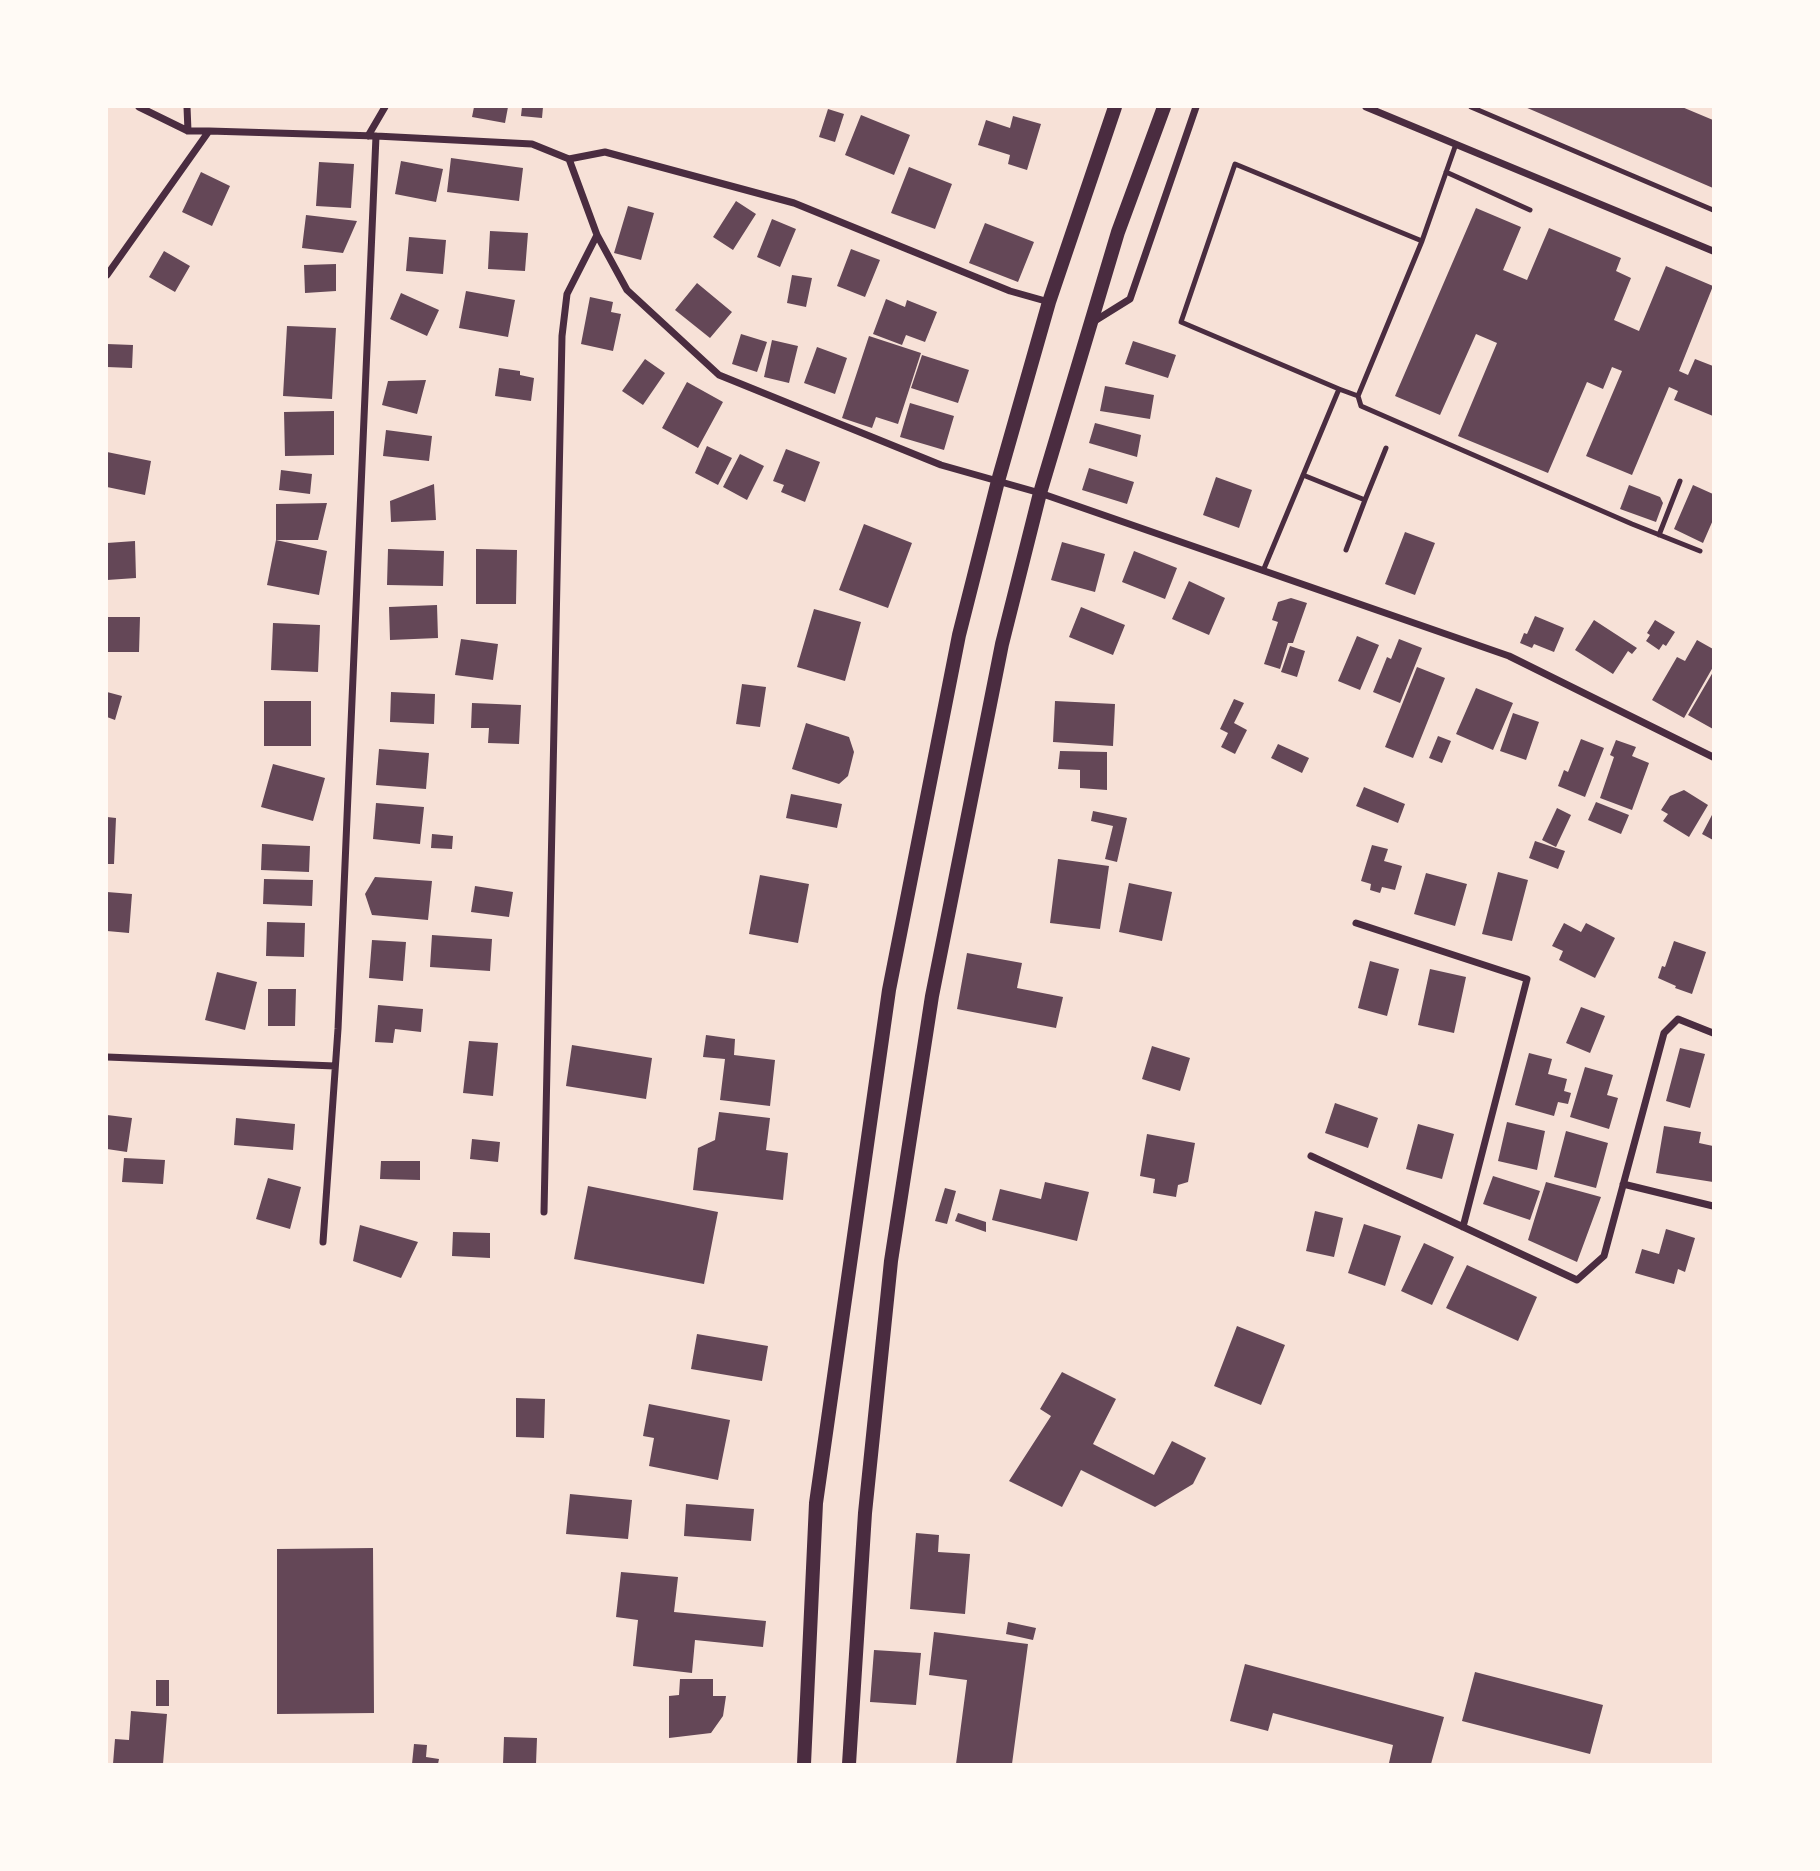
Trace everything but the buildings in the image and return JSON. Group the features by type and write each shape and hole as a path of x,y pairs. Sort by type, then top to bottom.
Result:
{"main road":[{"path":"804,1764 816,1503 889,990 959,635 998,481 1049,302 1115,107"},
{"path":"849,1764 864,1513 893,1248 932,996 1002,644 1040,493 1118,232 1164,107"}],"street":[{"path":"139,107 188,131 532,144 569,159 605,152 794,203 1010,291 1049,302"},
{"path":"187,107 188,131"},
{"path":"323,1242 335,1066 372,136 385,107"},
{"path":"1090,324 1130,299 1196,107"},
{"path":"1366,107 1713,251"},
{"path":"107,275 209,131"},
{"path":"569,159 597,235 627,290 719,374 941,465 1040,493 1509,656 1713,757"},
{"path":"544,1212 562,336 567,294 597,235"},
{"path":"1356,923 1527,979 1464,1227"},
{"path":"1311,1156 1577,1280 1604,1256 1664,1033 1678,1019 1713,1033"},
{"path":"107,1058 335,1066"},
{"path":"1623,1184 1713,1206"}],"lane":[{"path":"1471,107 1713,210"},
{"path":"1357,396 1422,241 1456,144"},
{"path":"1422,241 1235,164 1181,322 1357,396 1362,406 1699,551"},
{"path":"1446,172 1530,210"},
{"path":"1263,571 1339,388"},
{"path":"1346,550 1386,448"},
{"path":"1303,475 1365,500"},
{"path":"1659,535 1680,481"}]}
